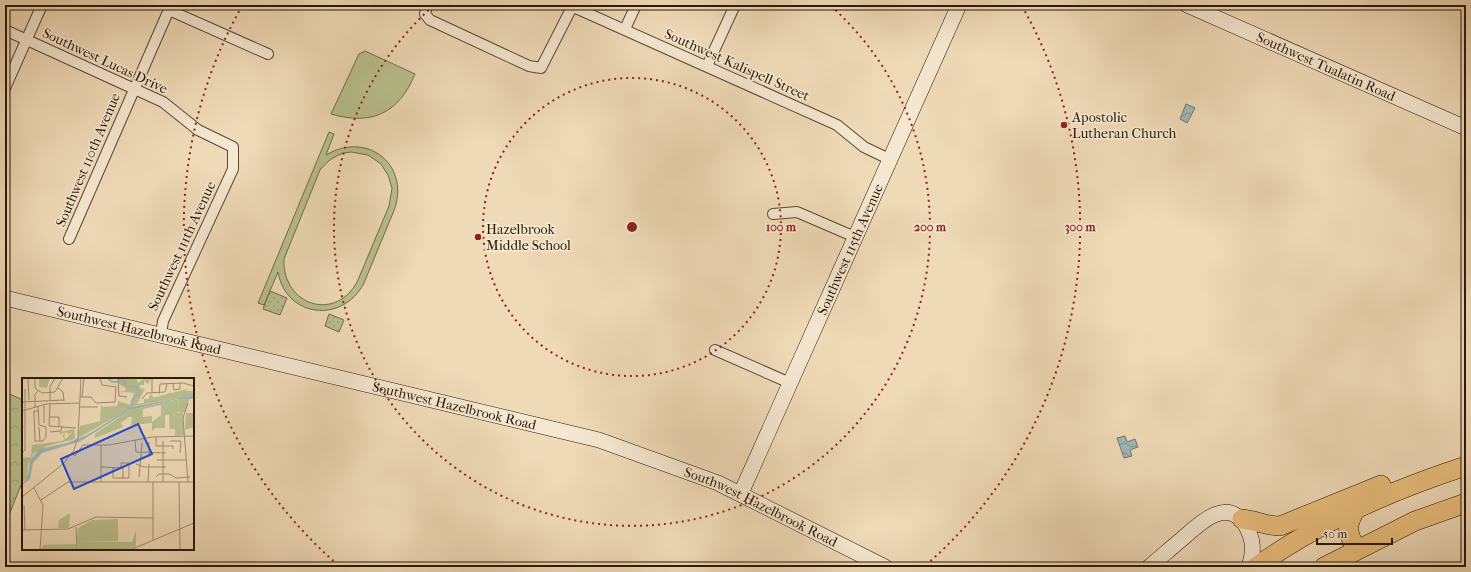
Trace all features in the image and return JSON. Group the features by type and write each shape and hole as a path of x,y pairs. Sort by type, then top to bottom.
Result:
{"highway":[{"path":"1256,567 1312,532 1356,508 1416,482 1466,466"},
{"path":"1242,519 1252,519 1268,525 1280,526 1378,486 1392,482 1416,482"},
{"path":"1324,567 1356,549 1415,521 1466,503"},
{"path":"1356,508 1350,519 1348,528 1348,534 1356,549"}],"street":[{"path":"5,88 42,5"},
{"path":"625,29 636,5"},
{"path":"707,66 735,5"},
{"name":"Southwest 115th Avenue","path":"741,493 959,5"},
{"name":"Southwest Tualatin Road","path":"1187,5 1466,128"},
{"path":"426,10 430,20 529,66 541,68 570,6"},
{"name":"Southwest Kalispell Street","path":"570,6 625,29 836,125 864,147 889,159"},
{"path":"170,8 268,54"},
{"name":"Southwest 110th Avenue","path":"69,239 170,8"},
{"name":"Southwest Lucas Drive","path":"5,30 133,90 163,102 198,130 233,147 233,169"},
{"name":"Southwest 111th Avenue","path":"161,334 163,321 233,169"},
{"path":"773,214 797,212 855,237"},
{"name":"Southwest Hazelbrook Road","path":"5,298 587,436 704,477 741,493 885,567"},
{"path":"715,350 790,383"},
{"path":"1149,567 1207,518 1221,513 1228,513 1242,519 1252,537 1254,546 1249,567"}],"green space":[{"path":"365,51 415,74 401,98 392,107 382,113 371,117 359,118 331,114 359,54"},
{"path":"329,132 334,134 326,155 341,149 356,147 369,149 381,156 390,165 396,177 398,192 395,208 364,283 355,296 343,305 330,310 316,310 303,307 292,299 283,287 278,272 264,305 258,303","holes":["351,152 368,155 381,164 388,175 392,188 389,206 358,280 349,293 337,301 325,305 312,303 301,298 292,288 286,275 284,259 320,170 326,163 338,155"]},
{"path":"270,291 287,298 280,315 263,309"},
{"path":"329,314 344,320 339,332 325,326"},
{"path":"5,392 22,400 22,482 5,525"}],"water":[{"path":"1186,104 1195,108 1187,123 1180,119"},
{"path":"1125,436 1127,442 1135,439 1138,447 1130,450 1132,456 1124,458 1117,438"}],"place":[{"name":"Apostolic Lutheran Church","path":"1064,125"},
{"name":"Hazelbrook Middle School","path":"478,237"}]}
